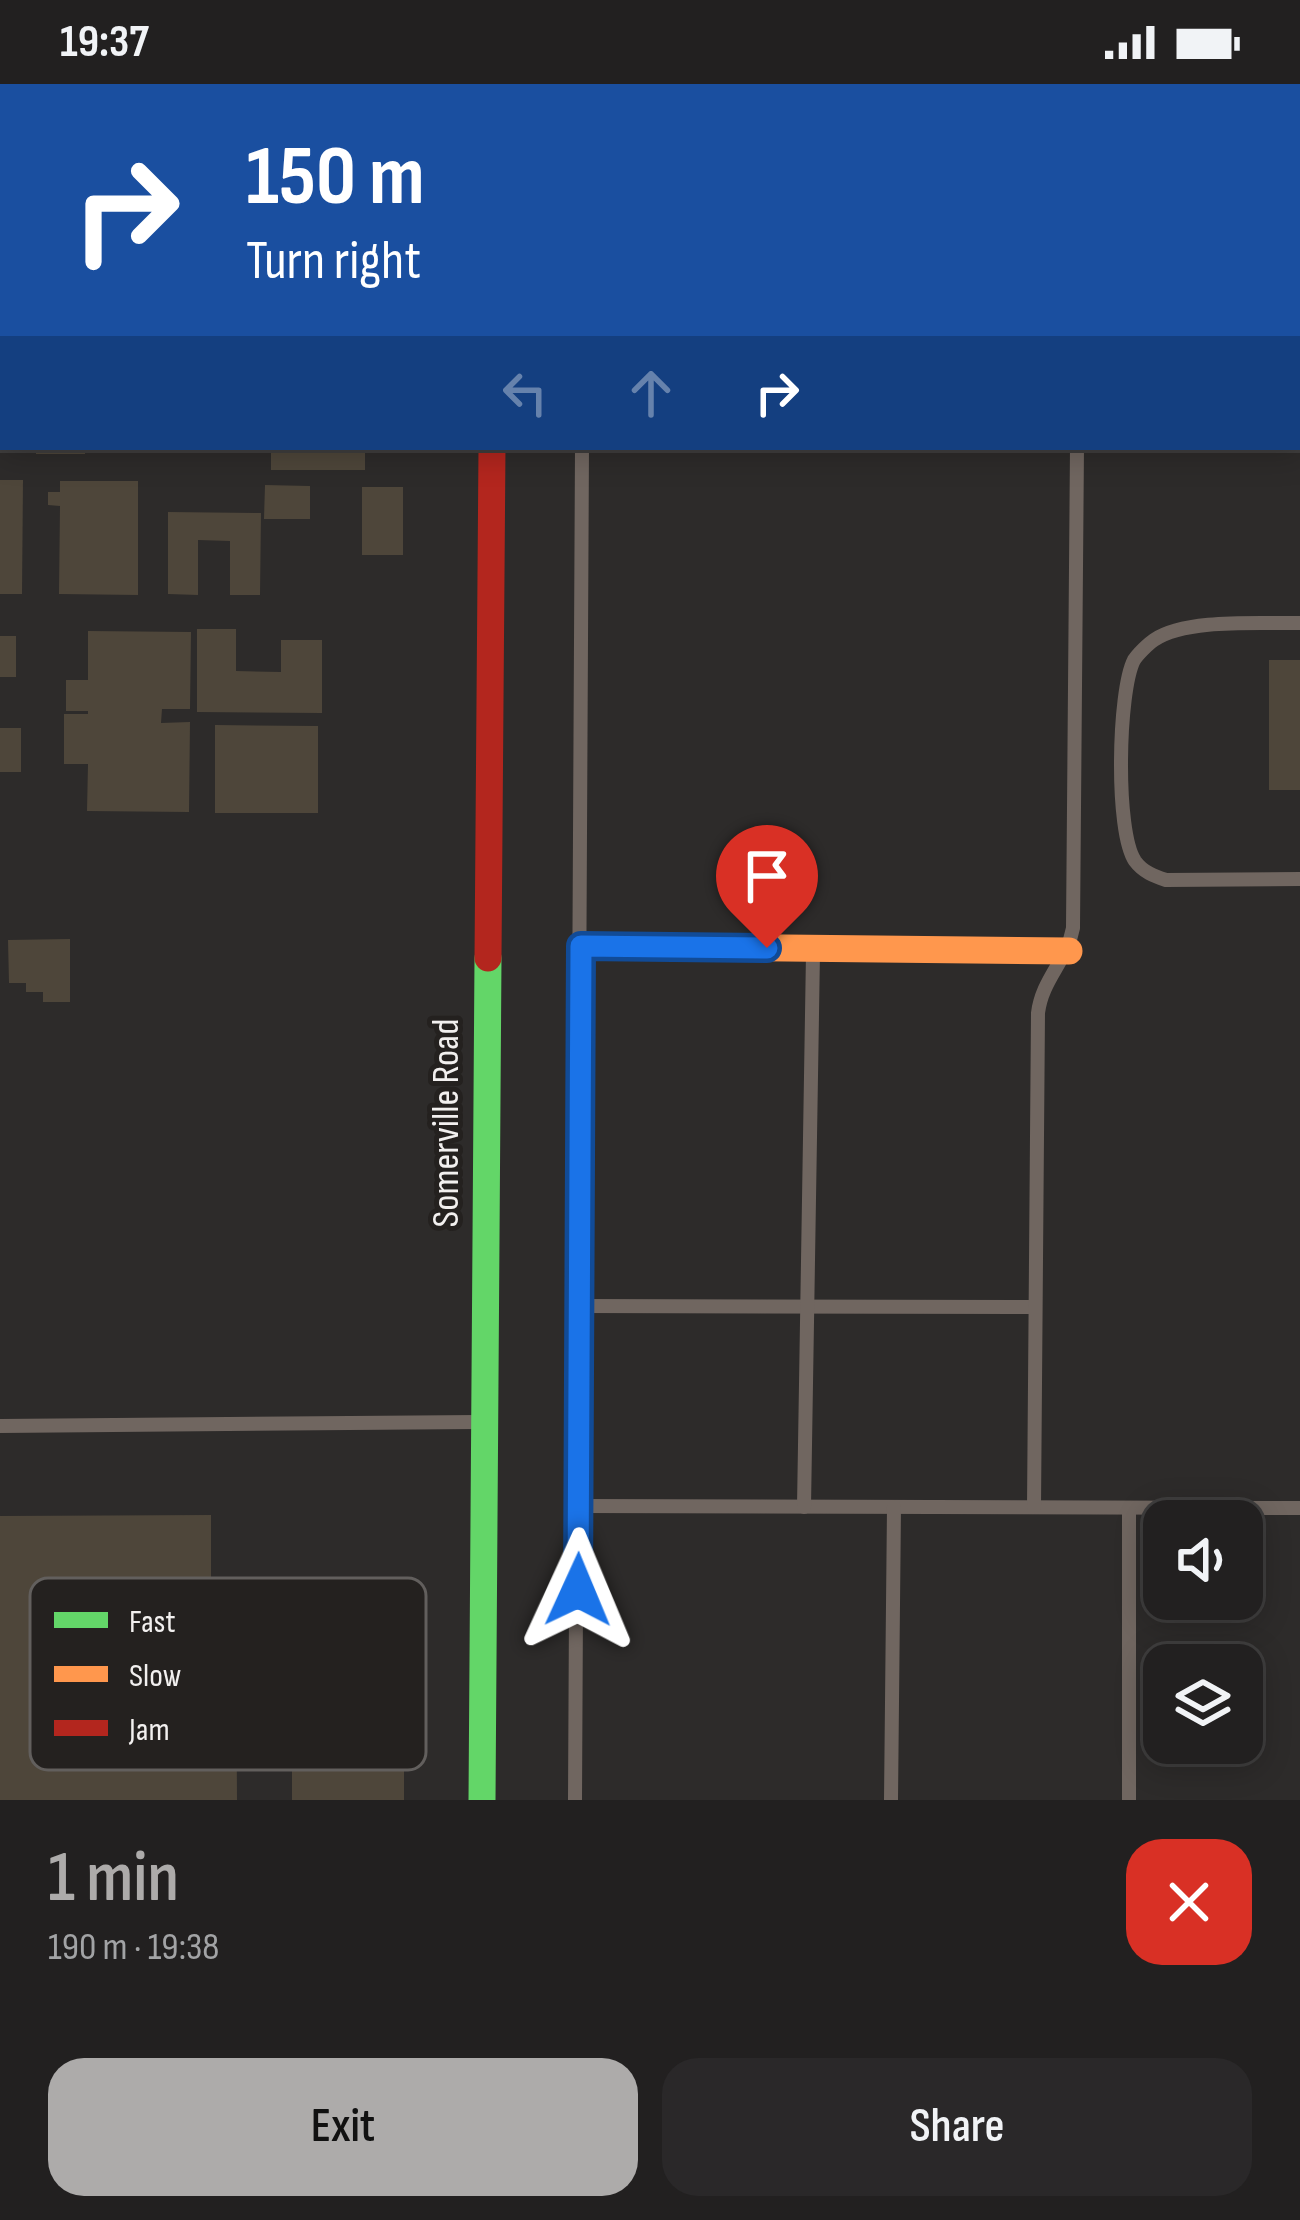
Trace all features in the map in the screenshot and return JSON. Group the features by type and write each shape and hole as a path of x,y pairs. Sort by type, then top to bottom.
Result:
{"main road":[{"name":"Somerville Road","path":"482,1800 492,450"},
{"path":"581,946 1069,951"}],"lane":[{"path":"575,1800 582,450"},
{"path":"1034,1507 1038,1013 1040,989 1069,951 1073,928 1078,450"},
{"path":"1300,623 1193,627 1156,638 1135,658 1125,701 1123,820 1133,858 1150,875 1166,880 1300,879"},
{"path":"804,1507 813,948"},
{"path":"580,1306 1035,1306"},
{"path":"0,1426 483,1423"},
{"path":"579,1506 1300,1508"},
{"path":"891,1800 894,1507"},
{"path":"1129,1508 1129,1800"}],"building":[{"path":"36,450 85,450 85,454 36,454"},
{"path":"271,450 365,450 365,470 271,470"},
{"path":"0,480 23,480 22,594 0,594"},
{"path":"60,481 138,481 138,595 59,594 60,506 48,505 48,492 60,492"},
{"path":"265,485 310,486 310,519 264,519"},
{"path":"362,487 403,487 403,555 362,555"},
{"path":"168,512 261,513 260,595 230,595 230,541 198,540 198,595 168,594"},
{"path":"197,629 236,629 236,671 281,672 281,640 322,640 322,713 197,712"},
{"path":"88,631 191,632 190,709 162,709 161,723 190,722 189,812 87,811 88,764 64,764 64,714 88,714 66,711 66,680 88,680"},
{"path":"0,636 16,636 16,677 0,677"},
{"path":"1269,660 1300,660 1300,790 1269,790"},
{"path":"215,725 318,726 318,813 215,813"},
{"path":"0,728 21,728 21,772 0,772"},
{"path":"70,939 70,1002 43,1002 43,992 26,992 26,983 9,983 8,940"},
{"path":"211,1515 211,1578 30,1578 30,1770 237,1770 237,1800 0,1800 0,1516"},
{"path":"292,1770 404,1770 404,1800 292,1800"}],"traffic: fast":[{"path":"482,1800 488,958"}],"traffic: slow":[{"path":"581,946 1069,951"}],"traffic: jam":[{"path":"488,958 492,450"}],"route":[{"path":"578,1590 581,946 767,948"}]}
